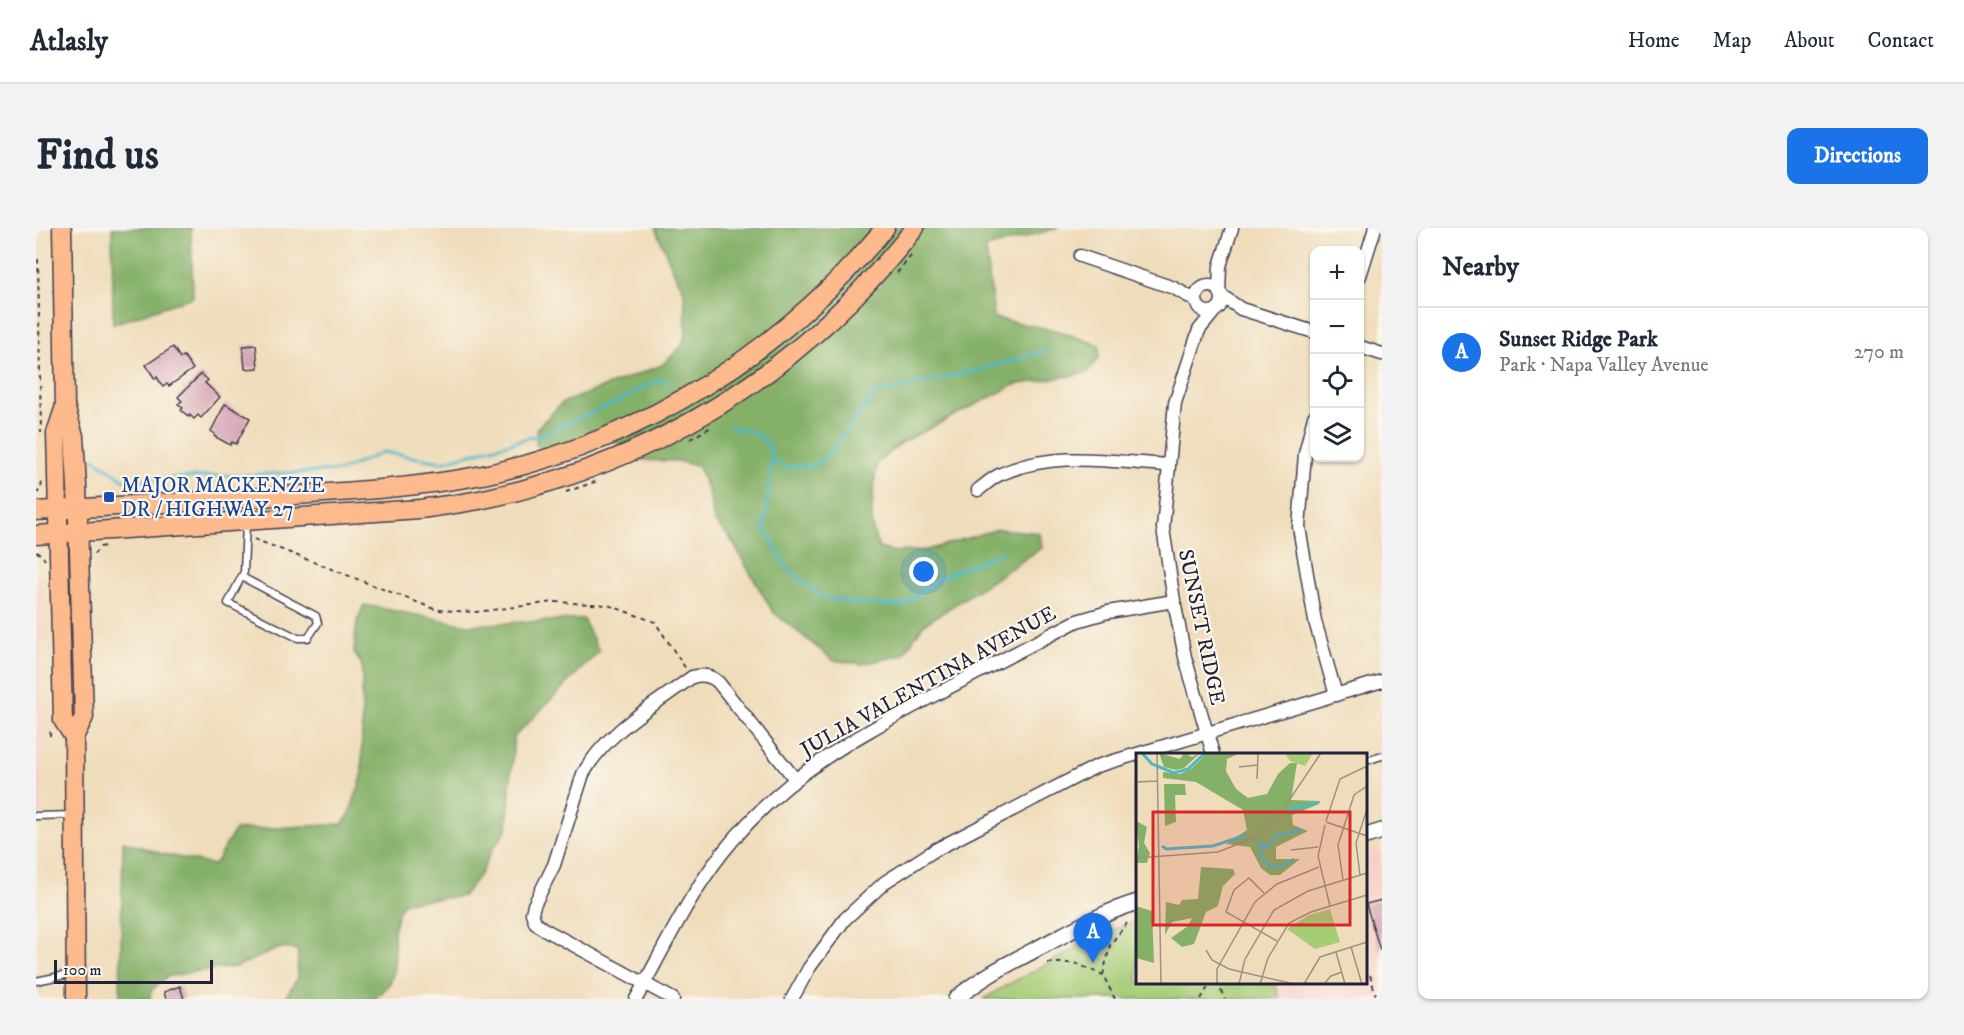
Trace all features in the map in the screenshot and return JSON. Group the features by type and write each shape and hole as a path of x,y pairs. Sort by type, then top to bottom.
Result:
{"main road":[{"path":"62,228 65,406 74,436 84,717 74,737 76,999"},
{"path":"36,511 398,488 485,474 578,448 664,410 752,356 820,298 859,260 885,228"},
{"path":"36,535 246,529 420,509 477,500 563,478 639,448 708,413 746,388 792,354 836,316 889,261 915,228"},
{"path":"65,406 56,433 57,510 63,720 74,737"}],"street":[{"path":"1232,228 1220,266 1199,295 1203,312 1241,309"},
{"path":"1364,260 1374,228"},
{"path":"1080,256 1199,295"},
{"path":"1215,311 1221,306 1220,266"},
{"path":"1199,295 1210,286 1241,309 1310,331"},
{"name":"SUNSET RIDGE","path":"1199,295 1199,330 1175,403 1163,528 1185,657 1213,753"},
{"name":"SUNSET RIDGE","path":"1199,330 1215,311"},
{"path":"1364,349 1382,354"},
{"path":"1310,433 1305,454 1299,527 1315,621 1336,695"},
{"path":"978,490 1000,474 1056,459 1075,458 1168,465"},
{"name":"JULIA VALENTINA AVENUE","path":"636,999 684,910 718,859 755,815 795,779 832,752 858,737 1077,621 1108,612 1174,601"},
{"path":"673,999 542,928 535,922 532,913 534,905 554,866 583,774 590,760 617,732 692,677 700,674 718,682 795,779"},
{"path":"1142,753 1382,681"},
{"path":"792,999 808,968 845,919 885,882 907,866 1073,776 1136,755"},
{"path":"1367,835 1382,831"},
{"path":"956,999 979,981 1021,957 1104,914 1136,902"}],"lane":[{"path":"242,577 316,616 318,623 308,638 298,638 228,603 244,572 246,529"},
{"path":"1367,760 1382,756"},
{"path":"36,816 74,815"},
{"path":"36,981 76,973"}],"path":[{"path":"38,259 41,433"},
{"path":"36,494 41,489 42,480"},
{"path":"246,529 437,610 477,612 554,602 608,605 655,622 687,671"},
{"path":"36,552 40,554"},
{"path":"1115,999 1103,975 1110,945 1126,924"},
{"path":"1048,963 1075,963 1103,975"},
{"path":"1370,975 1377,999"},
{"path":"1201,999 1210,984"},
{"path":"1218,984 1225,999"}],"shaded area":[{"path":"36,570 41,570 43,824 36,825"},
{"path":"1382,849 1382,999 1280,999 1275,984 1367,984 1367,854"}],"green space":[{"path":"112,228 191,228 193,297 113,324"},
{"path":"655,228 1058,228 986,248 994,318 1059,331 1099,345 1099,358 1087,373 1014,385 901,443 877,463 872,506 873,528 879,548 895,552 927,550 998,529 1040,533 1042,548 923,625 903,655 862,664 833,660 773,612 730,538 714,521 708,491 698,466 677,461 634,460 626,447 610,440 542,450 536,444 537,428 562,403 662,365 681,347 686,334 684,291"},
{"path":"364,605 468,625 583,619 599,651 514,737 507,829 492,850 481,873 463,896 404,902 395,922 394,971 391,981 375,999 284,999 297,979 298,950 280,948 236,967 166,977 151,991 150,999 120,999 123,841 163,854 214,865 235,830 342,824 349,815 362,777 362,665 354,652 357,621"},
{"path":"1136,921 1136,984 1275,984 1280,999 984,999 1105,933"}],"building":[{"path":"256,345 258,368 245,369 243,346"},
{"path":"173,347 180,358 184,356 193,369 169,386 167,384 163,387 146,365"},
{"path":"201,374 208,380 205,383 220,397 201,418 198,415 194,419 181,410 183,408 178,404 182,401 178,397"},
{"path":"225,404 250,418 236,444 232,442 230,445 214,436 215,434 211,431"},
{"path":"1382,900 1382,949 1380,950 1367,907 1367,904"},
{"path":"180,986 184,999 166,999 164,992"}],"waterway":[{"path":"772,461 785,467 814,466 828,455 875,394 986,368 1046,351"},
{"path":"94,459 125,480 341,471 383,452 442,462 546,433 617,402 657,380 669,381"},
{"path":"731,427 755,433 769,444 772,461 764,527 786,566 815,592 828,598 855,604 902,606 938,579 1003,551"}],"place":[{"name":"MAJOR MACKENZIE DR / HIGHWAY 27","path":"109,497"},
{"name":"Sunset Ridge Park","path":"1093,963"}]}
